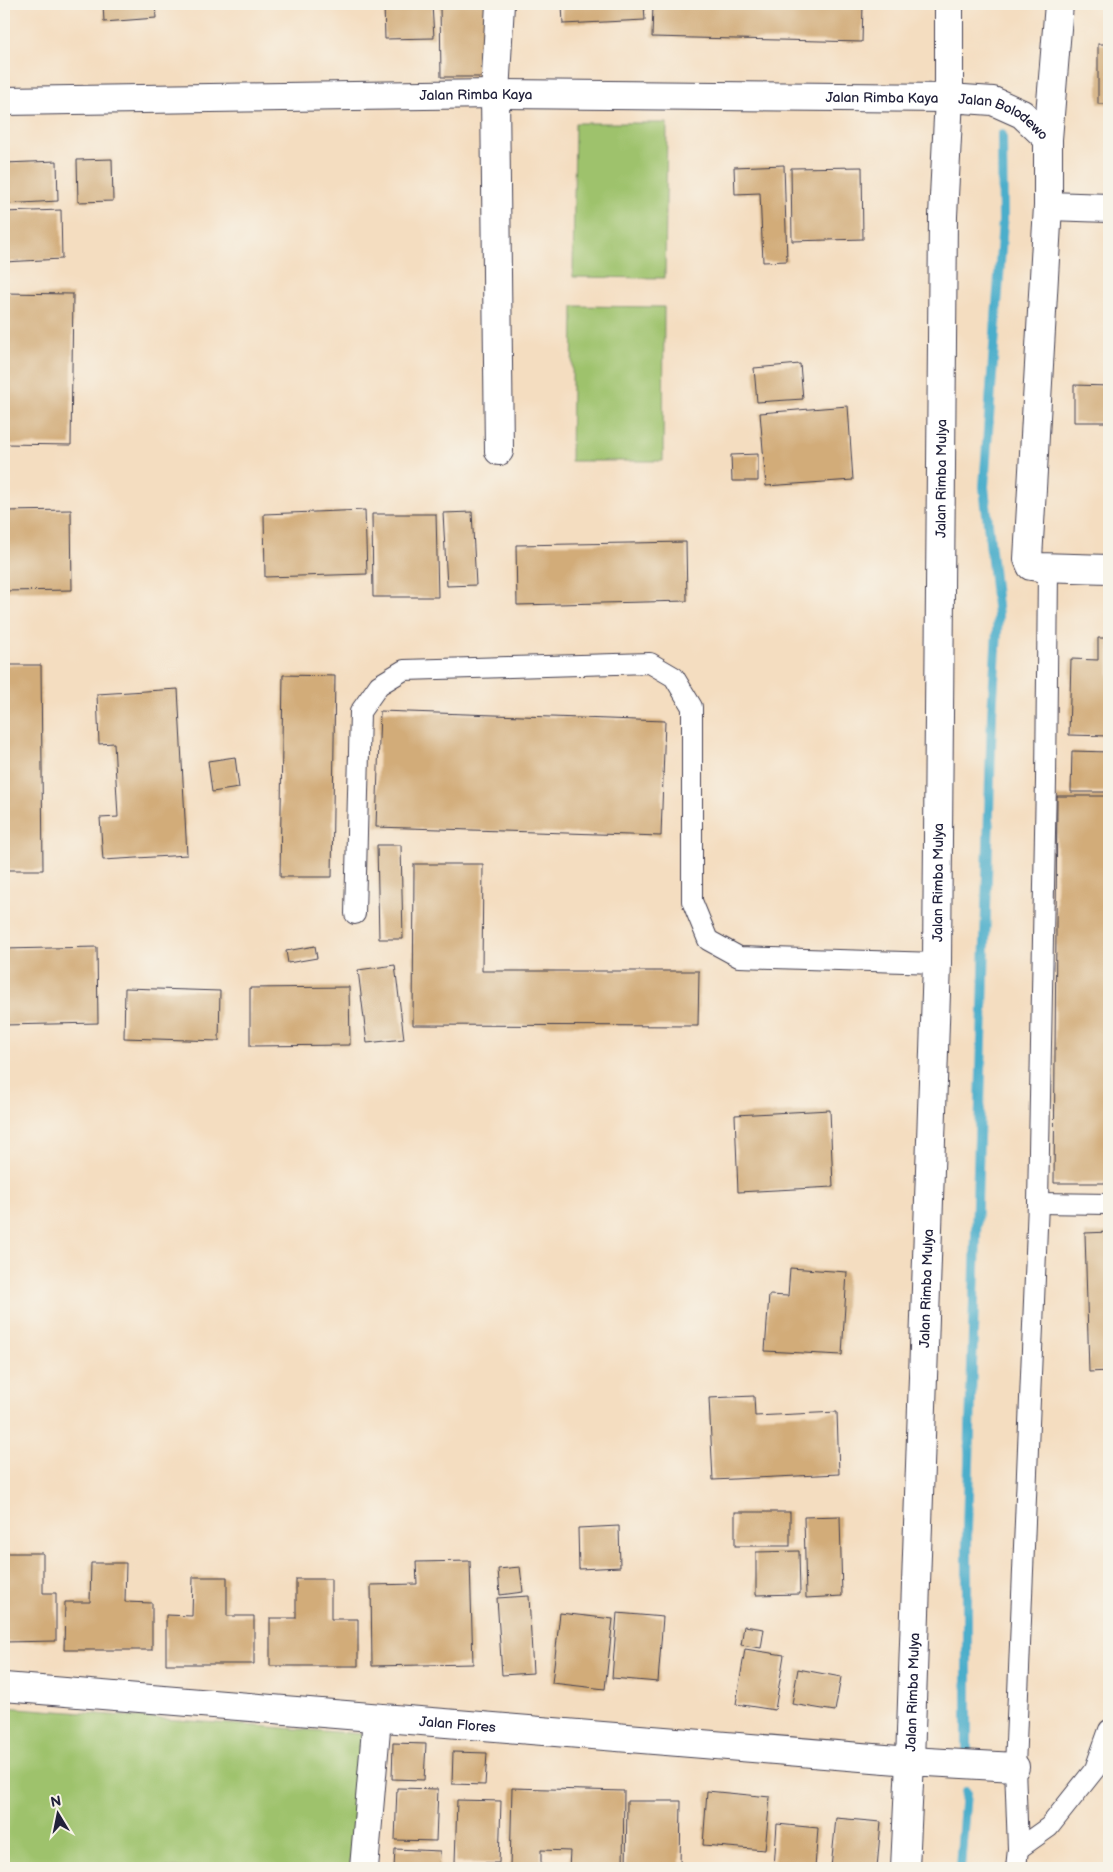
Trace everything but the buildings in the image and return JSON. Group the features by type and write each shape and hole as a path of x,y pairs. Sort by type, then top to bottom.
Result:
{"street":[{"path":"499,450 495,94 500,4"},
{"name":"Jalan Rimba Mulya","path":"905,1868 915,1761 937,963 943,216 949,98 949,4"},
{"path":"1048,139 1059,4"},
{"name":"Jalan Rimba Kaya","path":"4,101 495,94 949,98"},
{"name":"Jalan Bolodewo","path":"949,98 993,100 1022,114 1048,139 1048,206 1028,558 1040,567"},
{"path":"1048,206 1109,208"},
{"path":"1040,567 1109,569"},
{"name":"Jalan Flores","path":"4,1686 915,1761 1012,1766"},
{"path":"364,1868 377,1718"}],"lane":[{"path":"1017,1858 1012,1766 1038,1203 1046,780 1040,567"},
{"path":"355,914 360,712 379,685 404,670 650,663 674,677 692,707 692,901 708,940 739,957 937,963"},
{"path":"1038,1203 1109,1204"},
{"path":"1017,1858 1049,1827 1095,1769 1109,1730"}],"green space":[{"path":"575,123 667,123 665,278 573,277"},
{"path":"573,306 664,307 663,461 571,461"},
{"path":"4,1707 362,1734 350,1868 4,1868"}],"waterway":[{"path":"967,1758 967,1529 992,714 998,615 984,487 1003,221 1002,135"},
{"path":"960,1868 966,1792"}]}
